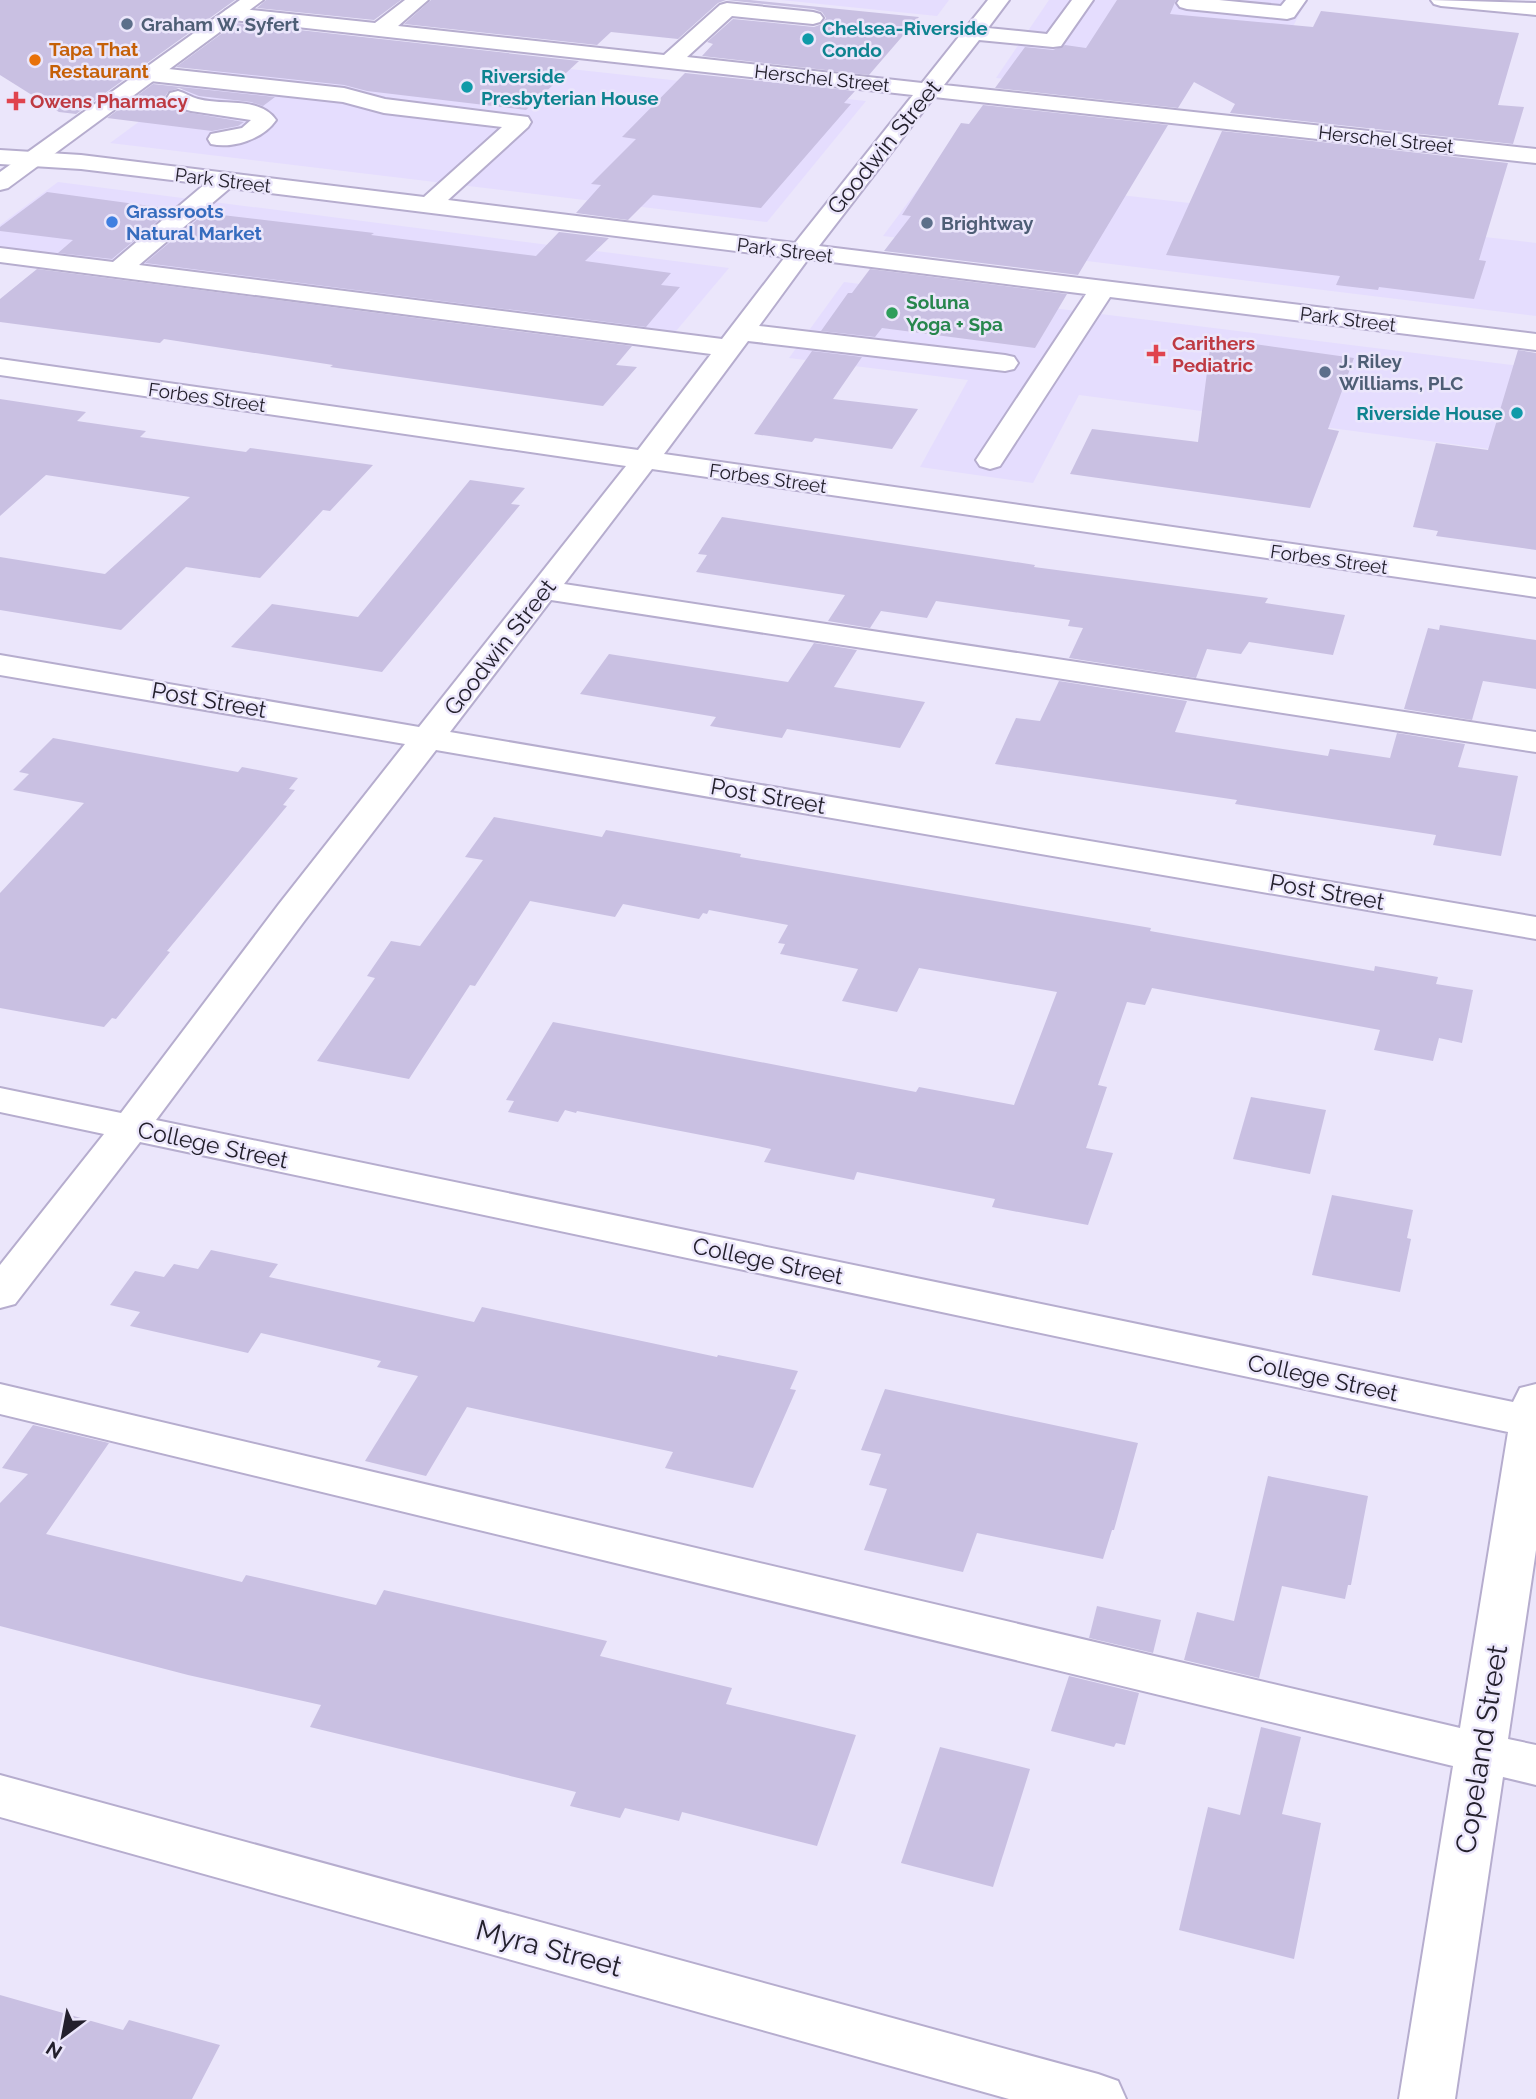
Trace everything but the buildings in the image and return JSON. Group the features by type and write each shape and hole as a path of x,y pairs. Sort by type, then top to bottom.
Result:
{"street":[{"path":"0,183 253,0"},
{"path":"379,30 418,0"},
{"name":"Goodwin Street","path":"0,1294 131,1127 292,912 999,0"},
{"path":"974,33 1053,41 1083,0"},
{"path":"1189,0 1187,3 1287,13 1296,0"},
{"path":"1441,0 1508,3 1536,9"},
{"path":"670,61 727,9 813,18"},
{"name":"Herschel Street","path":"233,14 1536,156"},
{"path":"150,74 344,95 384,106 520,122 429,205"},
{"path":"1085,106 1099,85"},
{"path":"178,98 188,106 254,114 263,116 265,120 249,133 219,139"},
{"path":"118,270 253,144"},
{"name":"Park Street","path":"0,145 35,157"},
{"name":"Park Street","path":"0,157 35,157 1536,342"},
{"path":"0,255 736,340 1004,363"},
{"path":"990,460 1102,289"},
{"name":"Forbes Street","path":"0,367 1536,588"},
{"path":"544,590 1536,742"},
{"name":"Post Street","path":"0,665 1536,928"},
{"name":"College Street","path":"0,1100 1535,1414"},
{"path":"0,1399 1536,1765"},
{"name":"Copeland Street","path":"1427,2099 1535,1414"},
{"name":"Myra Street","path":"0,1796 1098,2099"}],"shaded area":[{"path":"781,0 949,0 937,16"},
{"path":"1049,0 1279,0 1305,3 1280,52 1117,91 996,78"},
{"path":"257,35 866,101 767,222 110,143"},
{"path":"930,173 1536,243 1536,316 883,236"},
{"path":"58,182 729,268 671,337 0,253 0,225"},
{"path":"844,282 1536,368 1536,455 1079,395 1033,483 920,467 968,380 789,358"}],"place":[{"name":"Graham W. Syfert","path":"127,24"},
{"name":"Chelsea-Riverside Condo","path":"808,39"},
{"name":"Tapa That Restaurant","path":"35,60"},
{"name":"Riverside Presbyterian House","path":"467,87"},
{"name":"Owens Pharmacy","path":"16,101"},
{"name":"Grassroots Natural Market","path":"112,222"},
{"name":"Brightway","path":"927,223"},
{"name":"Soluna Yoga + Spa","path":"892,313"},
{"name":"Carithers Pediatric","path":"1156,354"},
{"name":"J. Riley Williams, PLC","path":"1325,372"},
{"name":"Riverside House","path":"1517,413"}]}
